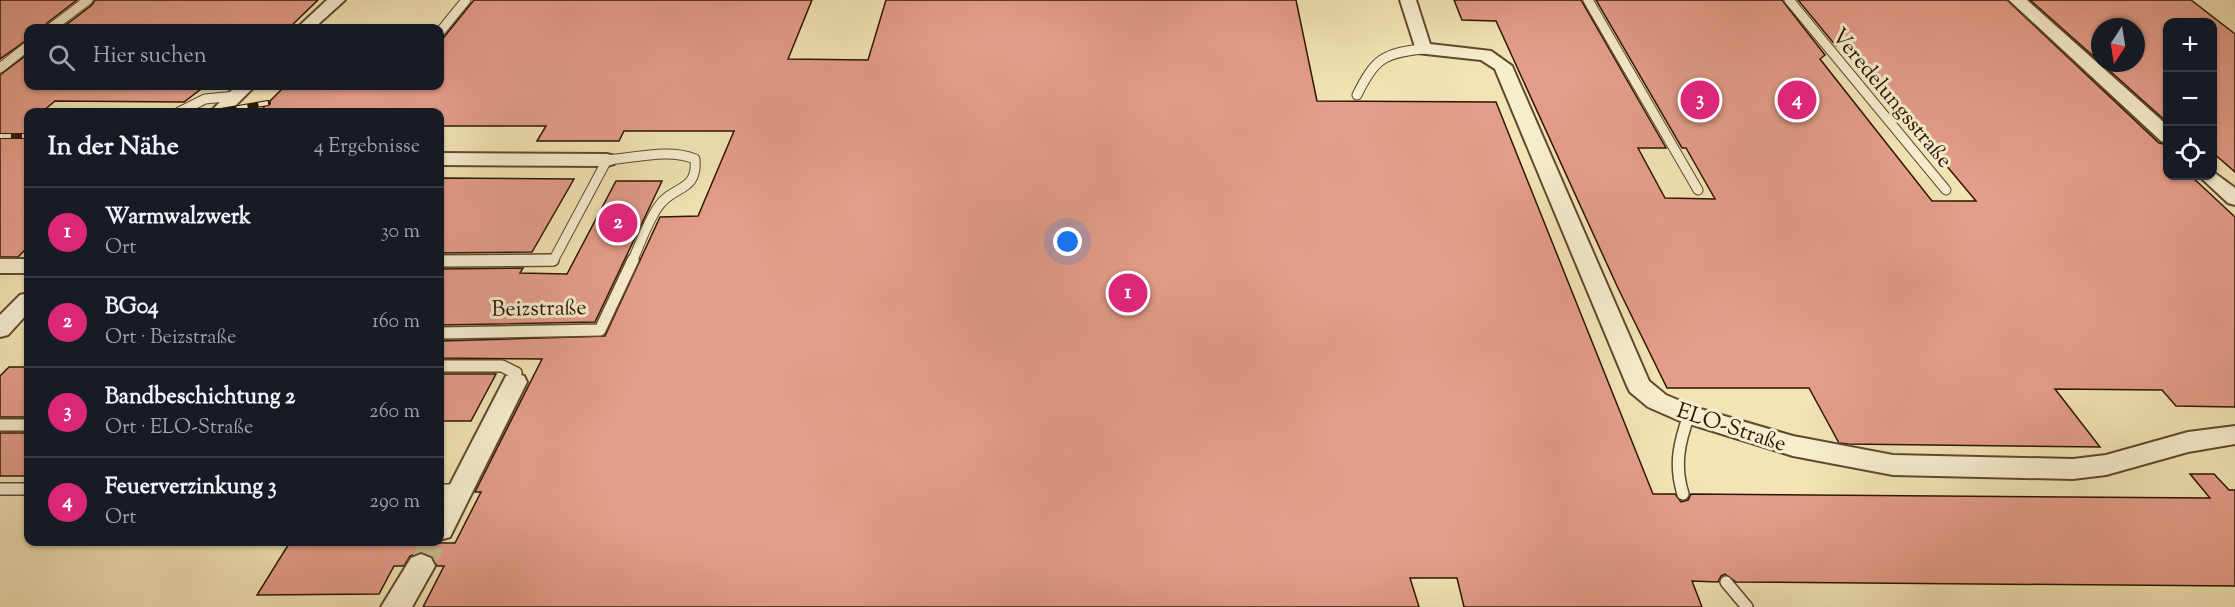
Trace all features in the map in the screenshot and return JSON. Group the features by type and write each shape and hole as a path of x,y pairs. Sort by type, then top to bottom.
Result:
{"street":[{"path":"310,24 337,0"},
{"path":"1408,0 1423,49"},
{"path":"2017,0 2163,132"},
{"name":"ELO-Straße","path":"1423,49 1485,56 1503,66 1639,386 1657,401 1689,415 1793,446 1893,465 1936,468 2073,469 2106,465 2188,442 2235,435"},
{"path":"223,108 241,91"},
{"name":"Beizstraße","path":"444,159 607,160"},
{"path":"2214,180 2235,199"},
{"path":"0,266 24,266"},
{"path":"0,329 24,304"},
{"path":"444,508 450,490 515,382"},
{"path":"395,607 408,590 431,546"}],"lane":[{"path":"56,24 88,0"},
{"path":"444,27 466,0"},
{"path":"1588,0 1698,190"},
{"name":"Veredelungsstraße","path":"1789,0 1946,190"},
{"path":"0,68 24,49"},
{"path":"1357,95 1369,70 1379,58 1391,52 1423,49"},
{"path":"187,108 205,99 241,91"},
{"name":"Beizstraße","path":"444,261 554,261 607,160 689,155 694,159 696,175 692,182 665,197 658,206 600,330 444,333"},
{"path":"444,366 502,366 516,373 515,382"},
{"path":"1683,494 1678,481 1676,451 1689,415"},
{"path":"0,425 24,425"},
{"path":"0,489 24,489"},
{"path":"1726,582 1747,607"}],"building":[{"path":"0,0 77,0 46,24 24,24 24,42 0,59"},
{"path":"95,0 318,0 293,24 67,24 92,5"},
{"path":"474,0 812,0 788,59 868,60 886,0 1296,0 1317,101 1496,102 1653,494 1675,494 1681,502 1688,500 1691,494 2210,498 2190,474 2214,474 2229,490 2235,490 2235,586 1736,582 1725,574 1718,582 1692,581 1702,607 1464,607 1457,578 1410,578 1419,607 423,607 444,566 437,566 432,556 420,552 410,556 404,566 394,566 379,594 257,595 288,546 444,546 444,543 455,543 481,492 475,492 542,359 444,358 444,341 605,336 660,217 698,216 734,131 624,131 619,141 537,141 546,126 444,126 444,108 263,108 281,90 444,90 444,37"},
{"path":"1454,0 1581,0 1666,148 1638,148 1665,198 1715,199 1686,148 1682,148 1596,0 1782,0 1825,55 1820,59 1932,201 1976,201 1842,41 1836,46 1798,0 2007,0 2159,143 2163,144 2163,180 2195,180 2235,217 2235,407 2176,406 2162,390 2055,389 2100,447 1848,444 1839,443 1809,388 1667,388 1617,286 1496,21 1462,20"},
{"path":"2030,0 2191,0 2214,18 2163,18 2163,119 2111,72 2145,72 2145,18 2091,18 2091,54"},
{"path":"2217,20 2235,34 2235,172 2217,156"},
{"path":"24,57 24,90 200,90 184,102 55,101 47,108 24,108 24,251 18,257 0,257 0,75"},
{"path":"444,178 574,179 532,252 444,253"},
{"path":"616,181 662,181 595,322 444,325 444,269 523,268 520,273 567,274"},
{"path":"9,367 24,367 24,417 0,417 0,376"},
{"path":"444,374 496,374 471,421 444,421"},
{"path":"0,433 24,433 24,476 0,476"}],"tunnel":[{"path":"421,566 431,546"}],"railway":[{"path":"239,108 268,103"},
{"path":"0,136 24,136"}],"place":[{"name":"Bandbeschichtung 2","path":"1700,100"},
{"name":"Feuerverzinkung 3","path":"1797,100"},
{"name":"BG04","path":"618,223"},
{"name":"Warmwalzwerk","path":"1128,293"}]}
